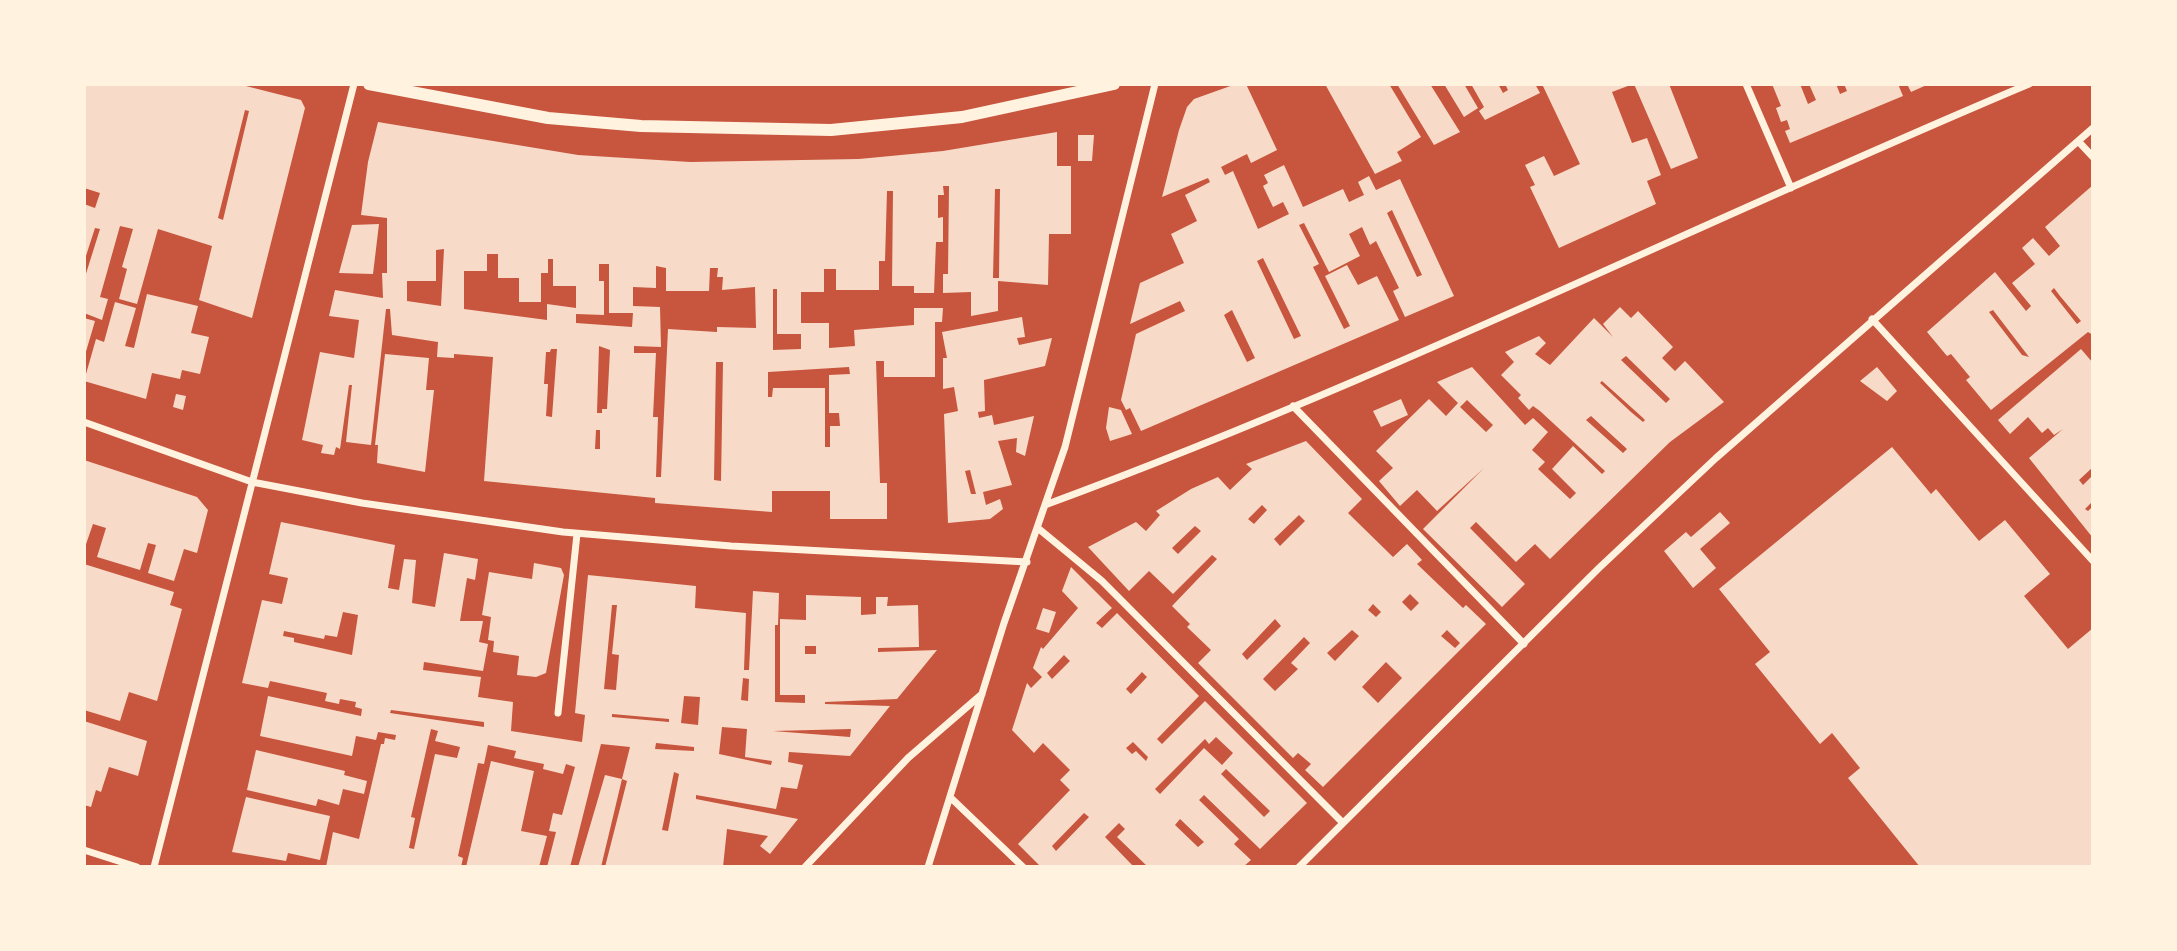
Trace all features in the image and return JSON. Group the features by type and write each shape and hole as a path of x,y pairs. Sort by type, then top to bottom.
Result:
{"street":[{"path":"154,867 354,84"},
{"path":"369,84 548,118 641,126 831,130 962,117 1114,84"},
{"path":"928,867 982,693 1065,447 1155,84"},
{"path":"1746,84 1791,188"},
{"path":"1045,505 1143,469 1293,406 2028,84"},
{"path":"1299,867 1716,458 2093,128"},
{"path":"2078,141 2093,158"},
{"path":"1872,319 2093,561"},
{"path":"1293,406 1524,644"},
{"path":"84,422 252,482 362,503 578,534 731,547 1027,562"},
{"path":"1039,529 1102,581 1343,823"},
{"path":"558,713 578,534"},
{"path":"805,867 908,758 982,693"},
{"path":"950,797 1023,867"},
{"path":"84,850 137,867"}],"building":[{"path":"84,84 238,84 301,100 305,108 252,318 199,300 212,246 158,229 137,304 119,299 127,269 122,267 133,229 120,226 100,297 108,299 102,320 84,313 84,280 100,229 95,228 84,262 84,204 95,208 100,193 84,188","holes":["245,110 249,111 223,220 218,218"]},
{"path":"1236,84 1246,84 1277,150 1251,163 1247,154 1221,167 1225,175 1233,171 1258,229 1289,214 1283,202 1273,207 1263,186 1268,183 1264,175 1284,165 1303,207 1343,189 1349,202 1364,195 1358,182 1369,176 1376,190 1400,179 1454,296 1405,317 1393,291 1399,288 1376,241 1370,245 1362,227 1349,234 1360,256 1329,272 1304,223 1299,225 1319,264 1313,267 1344,329 1350,326 1325,276 1347,265 1358,285 1377,276 1399,320 1141,431 1130,408 1126,410 1121,400 1136,334 1185,311 1180,301 1130,324 1140,283 1184,263 1171,234 1197,221 1185,195 1210,182 1208,178 1162,197 1179,130 1187,107 1194,99","holes":["1392,210 1422,275 1417,277 1387,213","1263,258 1301,336 1294,339 1257,261","1232,310 1255,358 1247,362 1224,315"]},
{"path":"1325,84 1389,84 1421,137 1397,152 1402,161 1375,174"},
{"path":"1397,84 1430,84 1460,132 1434,145"},
{"path":"1444,84 1464,84 1478,108 1464,117"},
{"path":"1471,84 1498,84 1503,93 1508,90 1505,84 1535,84 1540,93 1485,120 1479,111 1484,107"},
{"path":"1542,84 1633,84 1612,92 1632,143 1647,138 1661,175 1647,181 1656,204 1559,248 1530,187 1535,185 1525,165 1544,156 1554,176 1580,164"},
{"path":"1634,84 1669,84 1698,158 1671,169"},
{"path":"1772,84 1800,84 1808,104 1816,100 1809,84 1836,84 1840,94 1847,91 1844,84 1898,84 1903,96 1790,143 1785,131 1790,129 1787,120 1781,122 1776,108 1781,106"},
{"path":"1907,84 1929,84 1911,92"},
{"path":"378,122 578,155 690,162 859,159 943,151 1057,132 1057,166 1071,166 1071,234 1049,234 1048,285 998,281 998,311 971,316 971,292 943,293 943,274 948,274 949,186 943,186 944,195 938,195 938,218 943,217 943,242 936,242 934,293 914,293 914,286 892,286 893,191 887,191 885,261 879,261 879,290 836,290 836,269 824,269 824,292 801,292 801,323 829,323 829,348 855,346 854,330 914,325 914,308 943,308 942,322 935,322 935,377 884,377 884,361 876,361 880,483 887,483 887,519 830,519 830,491 772,491 772,512 655,503 655,498 484,481 493,357 454,354 454,358 437,357 438,342 392,335 390,309 386,309 371,445 346,442 352,385 349,385 340,449 336,447 334,455 321,453 323,445 302,440 320,352 354,358 359,320 329,316 335,290 383,298 382,273 387,273 387,218 361,215 368,162","holes":["995,189 1000,189 999,278 993,278","444,249 441,306 407,301 407,281 436,281 436,250","487,254 498,254 498,278 519,278 519,302 541,302 541,273 548,273 548,259 553,259 553,286 576,286 576,308 547,304 547,320 464,309 464,271 487,271","599,264 609,264 609,313 633,313 632,327 576,323 576,314 604,315 604,281 599,281","656,266 666,268 666,291 709,291 710,268 718,268 717,277 723,277 722,290 755,287 756,328 717,327 717,332 668,329 661,477 656,477 658,417 653,417 656,353 634,353 634,346 661,347 660,307 633,306 633,287 656,288","773,289 777,289 777,334 801,334 801,349 773,350","599,346 610,350 607,409 602,409 602,413 597,413","557,349 552,417 546,416 548,384 544,384 546,352","716,362 723,362 721,481 714,480","849,367 850,374 829,375 829,413 839,413 840,426 830,426 830,447 825,447 825,388 773,388 772,397 768,397 768,372","596,430 600,430 600,449 595,449"]},
{"path":"1078,135 1094,135 1092,161 1078,161"},
{"path":"2093,185 2093,335 2088,332 1991,410 1966,380 1970,377 1951,354 1947,356 1927,332 1995,272 2026,311 2031,306 2012,283 2035,264 2022,248 2033,238 2049,256 2060,246 2045,227","holes":["2054,288 2081,321 2077,324 2051,291","1993,310 2029,357 2022,355 1989,312"]},
{"path":"379,224 373,274 339,273 352,225"},
{"path":"147,294 198,306 191,333 209,337 200,374 182,370 180,379 152,373 146,399 84,381 96,339 104,342 115,302 136,308 125,346 134,348"},
{"path":"1620,307 1631,318 1638,311 1673,347 1662,358 1675,371 1685,361 1724,402 1670,442 1550,559 1535,544 1516,562 1476,522 1470,528 1525,584 1502,607 1423,529 1484,468 1437,511 1417,490 1400,506 1379,481 1393,468 1376,451 1429,399 1446,416 1458,403 1437,382 1472,367 1525,425 1533,418 1548,432 1532,450 1545,462 1538,469 1570,499 1576,493 1552,469 1573,446 1602,474 1605,471 1540,411 1533,406 1529,410 1518,398 1521,395 1501,375 1514,362 1505,352 1539,336 1546,343 1535,354 1550,365 1594,318 1613,337 1603,324","holes":["1626,356 1670,399 1666,403 1621,360","1602,381 1645,420 1643,422 1600,383","1467,400 1493,425 1486,432 1460,407","1591,416 1627,449 1623,453 1586,420"]},
{"path":"1022,317 1025,337 1017,338 1019,345 1052,338 1045,366 984,380 985,411 978,412 979,418 992,415 994,425 1034,416 1025,456 1016,452 1017,438 998,441 1012,485 983,492 986,505 1000,499 1003,509 990,519 948,523 944,414 958,411 954,387 943,389 943,358 947,358 942,332","holes":["970,470 976,494 971,494 965,471"]},
{"path":"84,318 95,321 85,355 84,355"},
{"path":"2081,349 2093,363 2093,467 2079,480 2083,485 2093,475 2093,501 2085,509 2088,511 2093,506 2093,538 2029,458 2063,429 2054,435 2048,428 2042,433 2028,417 2010,434 1998,420"},
{"path":"385,354 429,358 426,390 434,390 425,472 377,463 378,445 375,445"},
{"path":"1877,367 1897,391 1887,401 1860,381"},
{"path":"176,394 186,396 183,410 173,407"},
{"path":"1401,399 1408,415 1381,427 1373,411"},
{"path":"1109,407 1121,410 1132,434 1110,441 1106,428"},
{"path":"1306,441 1362,499 1348,513 1393,557 1407,544 1422,560 1417,564 1463,608 1466,605 1486,624 1323,787 1305,770 1311,764 1298,753 1293,758 1198,663 1211,650 1187,627 1190,624 1172,606 1217,559 1212,555 1173,594 1149,571 1129,591 1088,547 1136,522 1146,531 1160,515 1156,511 1191,489 1218,477 1230,490 1252,469 1246,464","holes":["1262,505 1267,510 1254,524 1248,519","1299,515 1305,521 1280,546 1274,539","1195,526 1201,531 1178,554 1172,548","1410,594 1419,603 1411,611 1402,602","1373,604 1381,612 1376,617 1368,610","1275,619 1281,626 1247,660 1242,654","1352,630 1359,636 1335,661 1327,653","1447,630 1460,643 1455,648 1441,636","1304,637 1310,643 1291,663 1298,669 1275,691 1263,679","1386,662 1402,678 1378,703 1362,687"]},
{"path":"1892,447 1931,494 1936,489 1979,541 2005,520 2050,574 2024,596 2068,649 2093,628 2093,867 1920,867 1848,778 1860,768 1832,733 1820,744 1755,664 1770,652 1719,589"},
{"path":"84,460 197,497 208,510 197,553 184,549 174,581 148,573 156,545 148,543 140,570 97,557 106,528 93,524 84,550"},
{"path":"1720,512 1730,523 1700,549 1716,568 1693,588 1664,551 1686,532 1691,537"},
{"path":"281,522 395,545 388,588 399,590 404,559 416,560 412,603 435,607 444,553 478,559 475,580 467,578 460,621 483,621 479,642 488,644 483,671 424,662 423,670 481,677 478,697 513,702 511,731 582,742 585,715 575,713 588,575 696,586 695,608 746,613 744,670 749,670 753,591 779,593 778,625 775,625 775,702 805,703 805,695 780,695 780,619 806,620 806,595 861,597 861,615 876,614 876,597 888,597 887,606 918,605 919,647 878,648 878,652 937,650 897,699 825,702 890,706 850,756 789,752 788,762 803,765 797,789 781,787 776,809 696,795 696,799 798,819 770,854 760,846 768,836 727,829 723,867 605,867 627,781 622,779 630,747 601,744 570,867 547,867 556,832 549,831 553,813 562,815 575,767 566,764 563,774 543,769 544,764 514,758 516,751 488,745 484,764 478,763 458,856 463,858 461,867 326,867 333,832 359,839 381,744 384,744 385,738 395,740 396,735 378,732 376,740 356,736 352,756 260,736 268,696 361,716 362,709 355,707 356,702 340,699 339,704 325,701 327,693 270,681 268,688 242,683 262,600 282,604 288,578 269,574","holes":["612,605 617,605 612,654 619,655 616,690 604,689","343,612 358,615 352,655 294,642 294,638 283,636 284,631 324,639 325,635 337,637","805,646 816,646 816,654 805,654","743,678 749,679 748,701 741,700","684,696 700,697 698,725 681,723","391,710 484,722 484,727 390,713","612,714 669,719 669,722 612,717","722,727 747,729 745,757 772,761 771,765 719,754","431,729 438,731 435,741 460,747 457,758 435,754 414,849 409,848 415,818 411,817","851,729 850,737 773,731","656,743 694,747 694,751 655,749","674,772 679,774 668,831 662,830"]},
{"path":"534,563 561,568 564,575 546,673 536,677 517,675 519,656 493,652 494,641 488,640 491,617 482,615 489,572 532,579"},
{"path":"84,564 174,592 170,605 182,609 157,701 129,692 120,721 84,710"},
{"path":"1071,567 1112,608 1096,623 1102,628 1117,613 1199,696 1157,739 1162,744 1205,701 1307,803 1260,849 1204,795 1199,800 1239,839 1234,844 1251,860 1243,867 1148,867 1117,837 1125,829 1119,823 1105,837 1134,867 1041,867 1018,844 1070,790 1060,780 1070,770 1043,743 1034,753 1012,730 1027,683 1031,688 1042,677 1033,668 1041,647 1043,649 1078,608 1062,591","holes":["1064,655 1070,661 1052,679 1047,673","1142,672 1147,677 1131,694 1126,689","1216,737 1233,753 1222,765 1204,748 1160,794 1155,789 1205,739 1209,744","1133,742 1148,757 1146,761 1136,751 1132,754 1126,748","1226,769 1270,811 1264,817 1221,774","1084,813 1089,817 1056,851 1052,846","1180,819 1204,842 1198,847 1175,825"]},
{"path":"1043,608 1056,612 1049,633 1036,629"},
{"path":"84,721 147,741 138,776 109,767 101,792 96,790 91,807 84,805"},
{"path":"256,750 345,771 344,775 367,781 364,794 343,789 339,805 318,799 316,806 247,790"},
{"path":"491,761 534,771 521,831 547,836 539,867 466,867"},
{"path":"605,775 622,779 601,867 578,867"},
{"path":"246,797 330,816 320,860 288,853 286,861 232,852"}]}
